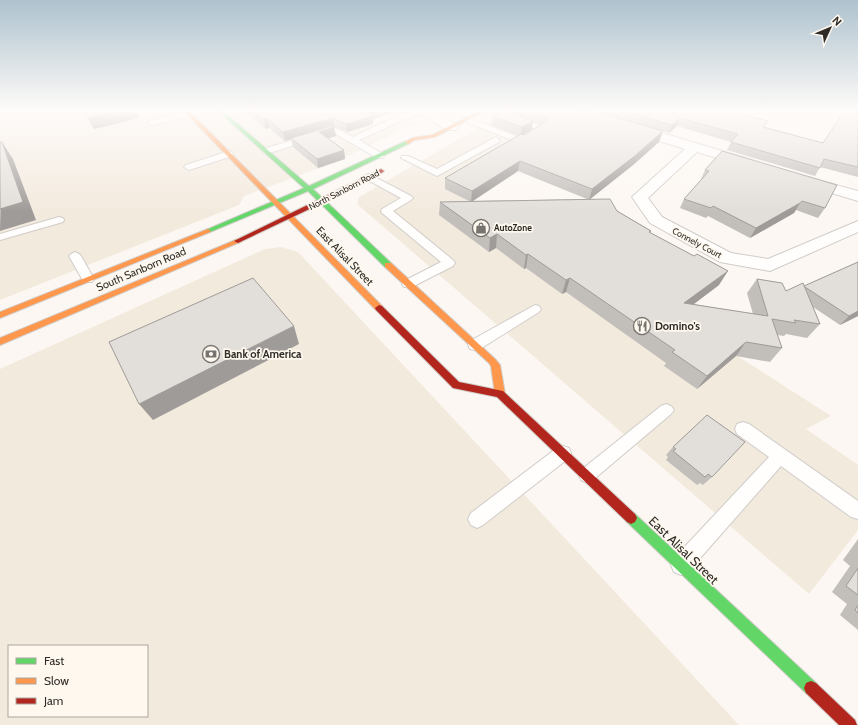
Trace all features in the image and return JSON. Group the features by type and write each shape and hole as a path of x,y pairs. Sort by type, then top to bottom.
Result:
{"main road":[{"name":"East Alisal Street","path":"220,145 452,382 456,385 500,394 850,725"},
{"name":"East Alisal Street","path":"259,145 323,202 408,284 492,360 495,365 500,394"},
{"name":"North Sanborn Road","path":"277,203 402,145"},
{"path":"402,160 414,154"},
{"name":"North Sanborn Road","path":"291,217 387,168"},
{"name":"South Sanborn Road","path":"0,315 277,203"},
{"name":"South Sanborn Road","path":"0,342 143,282 291,217"}],"street":[{"path":"688,145 762,167"},
{"name":"Connely Court","path":"695,147 640,197 656,220 726,258 770,265 858,226"},
{"path":"791,176 858,196"}],"lane":[{"path":"266,151 286,145"},
{"path":"361,145 380,156"},
{"path":"402,160 437,173 487,145"},
{"path":"189,167 229,154"},
{"path":"369,178 408,198 386,211 449,263 408,284"},
{"path":"0,237 59,220"},
{"path":"75,256 88,280"},
{"path":"475,345 535,309"},
{"path":"586,475 666,410"},
{"path":"743,429 857,511"},
{"path":"477,519 563,453"},
{"path":"681,565 780,456"}],"shaded area":[{"path":"0,145 371,145 320,169 316,169 244,196 239,205 0,300"},
{"path":"449,145 558,145 471,203 625,284 831,416 806,429 858,465 858,530 809,594 357,204 359,197"},
{"path":"281,247 298,252 739,725 0,725 0,369 265,249"}],"building":[{"path":"0,145 3,145 23,202 0,209"},
{"path":"299,145 337,145 344,150 317,159"},
{"path":"502,145 647,145 592,189 520,161 472,191 445,178"},
{"path":"741,145 858,145 858,167 824,159 820,168"},
{"path":"722,151 837,185 825,208 802,201 756,228 713,206 711,208 684,199 709,171 705,170"},
{"path":"610,199 617,211 651,231 649,232 694,256 697,254 728,271 684,303 768,316 757,279 782,283 786,291 803,283 820,324 794,320 796,323 772,319 782,348 746,342 707,376 672,352 675,350 570,278 566,280 528,254 526,255 497,234 490,238 440,202"},
{"path":"858,262 858,311 849,316 804,286"},
{"path":"253,278 294,326 139,404 109,342"},
{"path":"707,415 745,442 712,477 708,474 705,477 673,451 676,449 673,447"},
{"path":"858,568 858,595 846,586"},
{"path":"858,605 858,613 855,610"}],"traffic: fast":[{"path":"259,145 323,201 388,265"},
{"path":"208,231 309,188 402,145"},
{"path":"631,518 811,688"}],"traffic: slow":[{"path":"219,145 379,308"},
{"path":"0,315 208,231"},
{"path":"0,342 238,241"},
{"path":"388,265 492,361 495,365 500,394"}],"traffic: jam":[{"path":"238,241 335,195 381,171"},
{"path":"379,308 456,385 500,394 631,518"},
{"path":"811,688 850,725"}],"place":[{"name":"AutoZone","path":"481,228"},
{"name":"Domino's","path":"642,326"},
{"name":"Bank of America","path":"211,354"}]}
